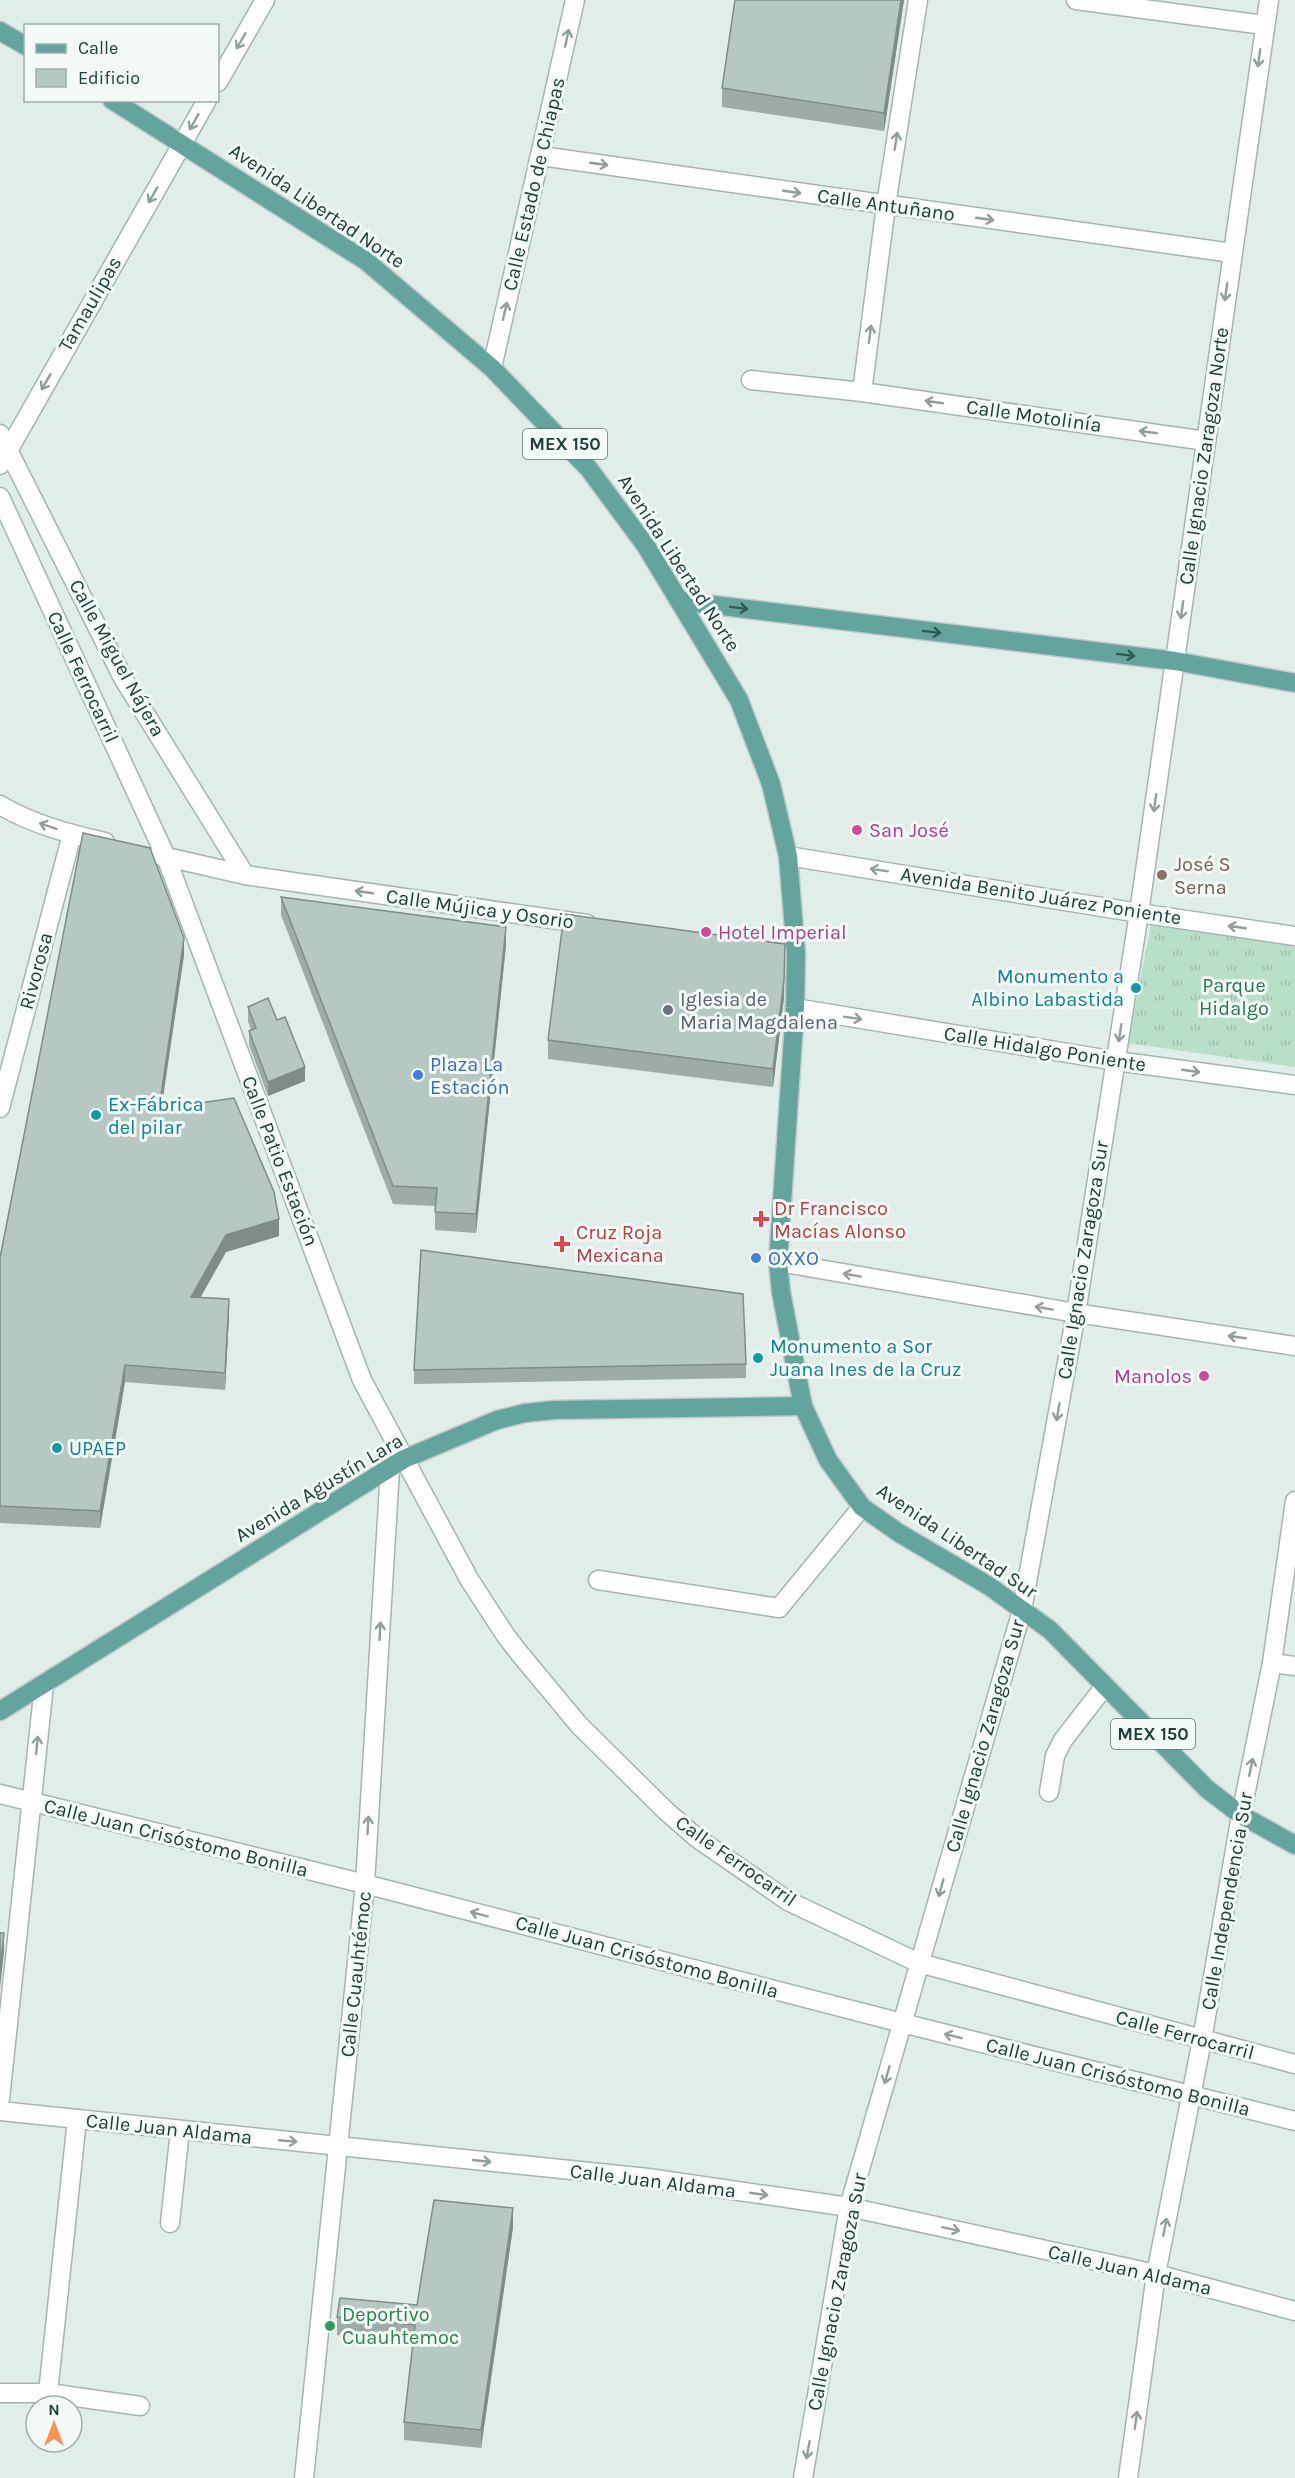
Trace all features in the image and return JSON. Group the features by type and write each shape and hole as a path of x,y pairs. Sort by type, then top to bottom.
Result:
{"main road":[{"path":"0,31 24,45"},
{"name":"Avenida Libertad Norte","path":"115,102 366,261 492,368 589,469 646,546 740,700 771,784 788,855 796,953"},
{"path":"681,601 1175,661 1295,683"},
{"name":"Avenida Libertad Sur","path":"796,953 795,1008 778,1262 781,1292 803,1406 828,1460 862,1507 899,1533 989,1586 1050,1630 1207,1788 1241,1815 1295,1845"},
{"name":"Avenida Agustín Lara","path":"0,1711 397,1464 497,1420 525,1413 554,1410 803,1406"}],"street":[{"path":"219,80 265,0"},
{"name":"Calle Estado de Chiapas","path":"492,368 575,0"},
{"path":"862,392 886,205 918,0"},
{"path":"1076,0 1264,25"},
{"name":"Calle Ignacio Zaragoza Norte","path":"1139,913 1269,0"},
{"name":"Tamaulipas","path":"2,449 206,102"},
{"name":"Calle Antuñano","path":"541,156 1232,253"},
{"name":"Calle Motolinía","path":"751,380 862,392 1206,441"},
{"name":"Calle Miguel Nájera","path":"2,449 123,678 245,875"},
{"name":"Calle Ferrocarril","path":"0,497 166,857"},
{"path":"0,806 18,816 72,834 124,847"},
{"name":"Rivorosa","path":"0,1108 72,834"},
{"name":"Calle Mújica y Osorio","path":"145,852 245,875 599,926"},
{"name":"Avenida Benito Juárez Poniente","path":"788,855 1139,913 1295,936"},
{"name":"Calle Patio Estación","path":"166,857 362,1380 397,1464"},
{"name":"Calle Ignacio Zaragoza Sur","path":"803,2478 849,2207 1022,1610 1076,1313 1139,913"},
{"path":"773,950 796,953"},
{"name":"Calle Hidalgo Poniente","path":"795,1008 1116,1061 1295,1085"},
{"path":"778,1262 1076,1313 1295,1346"},
{"name":"Calle Ferrocarril","path":"397,1464 506,1636 579,1725 636,1783 697,1838 788,1901 919,1963 1295,2064"},
{"name":"Calle Cuauhtémoc","path":"304,2478 365,1884 397,1464"},
{"name":"Calle Independencia Sur","path":"1128,2478 1156,2274 1291,1559 1295,1501"},
{"path":"598,1580 779,1608 862,1507"},
{"path":"1272,1663 1295,1666"},
{"path":"0,2099 44,1685"},
{"path":"1049,1792 1055,1756 1064,1740 1105,1686"},
{"name":"Calle Juan Crisóstomo Bonilla","path":"0,1794 365,1884 902,2023 1295,2121"},
{"name":"Calle Juan Aldama","path":"0,2111 648,2178 849,2207 1156,2274 1295,2311"},
{"path":"48,2393 76,2120"},
{"path":"170,2223 180,2130"},
{"path":"0,2393 48,2393 140,2406"}],"green space":[{"name":"Parque Hidalgo","path":"1151,924 1295,944 1295,1067 1128,1043"}],"building":[{"path":"735,0 901,0 884,113 722,88"},
{"path":"83,833 150,848 184,938 159,1109 234,1098 274,1192 279,1219 226,1235 191,1297 229,1299 225,1373 125,1365 100,1511 0,1506 0,1258"},
{"name":"Plaza La Estación","path":"281,897 506,927 476,1214 435,1212 437,1188 393,1186"},
{"name":"Iglesia de Maria Magdalena","path":"564,914 785,944 784,980 773,1069 548,1040"},
{"path":"268,998 277,1020 285,1017 305,1067 268,1082 249,1031 256,1028 248,1007"},
{"path":"421,1250 743,1294 746,1364 414,1370"},
{"path":"0,1933 4,1933 0,1970"},
{"name":"Deportivo Cuauhtemoc","path":"434,2200 513,2208 481,2430 404,2422 415,2325 337,2317 340,2298 417,2305"}],"place":[{"name":"San José","path":"857,830"},
{"name":"José S Serna","path":"1162,875"},
{"name":"Hotel Imperial","path":"706,932"},
{"name":"Monumento a Albino Labastida","path":"1136,988"},
{"name":"Iglesia de Maria Magdalena","path":"668,1010"},
{"name":"Plaza La Estación","path":"418,1075"},
{"name":"Ex-Fábrica del pilar","path":"96,1115"},
{"name":"Dr Francisco Macías Alonso","path":"761,1219"},
{"name":"Cruz Roja Mexicana","path":"562,1244"},
{"name":"OXXO","path":"756,1258"},
{"name":"Monumento a Sor Juana Ines de la Cruz","path":"758,1358"},
{"name":"Manolos","path":"1204,1376"},
{"name":"UPAEP","path":"57,1448"},
{"name":"Deportivo Cuauhtemoc","path":"330,2326"}]}
